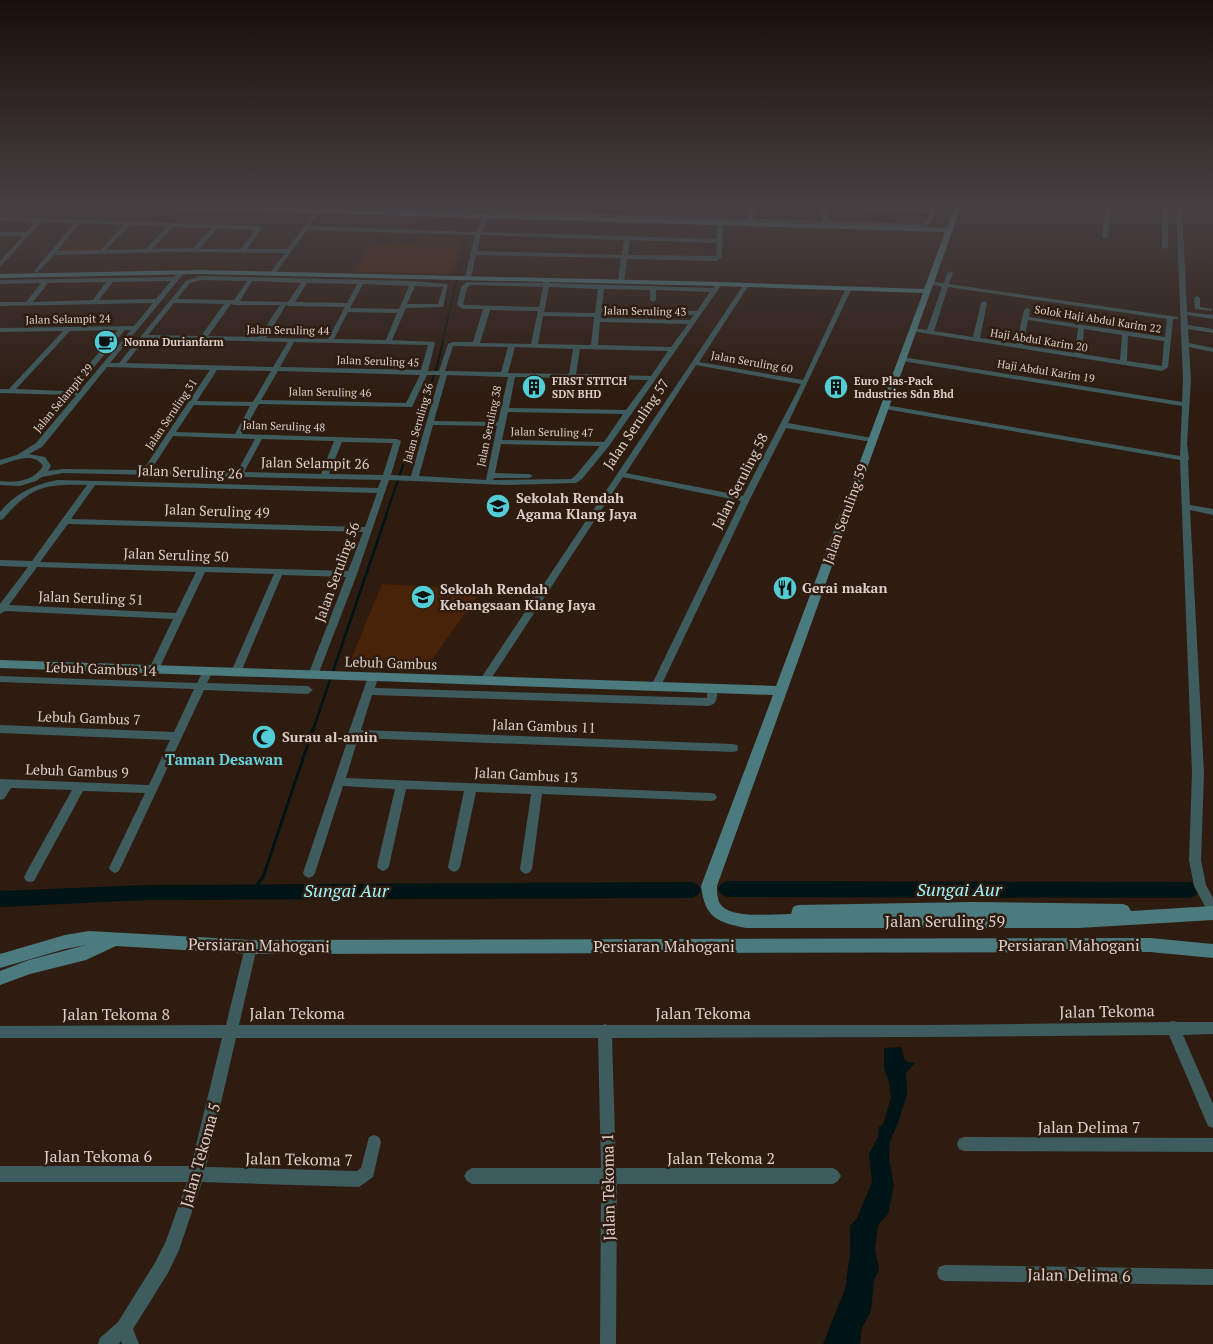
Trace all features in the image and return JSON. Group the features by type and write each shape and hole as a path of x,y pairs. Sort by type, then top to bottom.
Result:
{"main road":[{"name":"Jalan Seruling 59","path":"934,270 709,886 710,902 714,911 721,916 746,921 1079,921 1213,912"},
{"path":"166,272 174,280 200,272"},
{"path":"0,276 200,272 453,277 547,282 621,281 716,287 746,285 849,288 928,287"},
{"name":"Lebuh Gambus","path":"0,664 780,691"},
{"name":"Persiaran Mahogani","path":"0,961 65,942 89,938 251,947 1150,945 1213,951"},
{"name":"Persiaran Mahogani","path":"0,978 30,967 86,953 114,940"}],"street":[{"path":"272,274 275,270"},
{"path":"469,270 460,305 598,315"},
{"path":"621,281 622,270"},
{"path":"1181,270 1186,405 1183,444 1198,773 1195,860 1200,886 1213,912"},
{"name":"Jalan Selampit 29","path":"20,456 39,445 182,272"},
{"path":"930,332 950,273"},
{"path":"120,366 188,282 200,278 443,283 446,285 443,304 436,307 402,309 173,301"},
{"path":"95,302 111,280"},
{"path":"0,282 174,280"},
{"path":"203,338 251,280"},
{"path":"28,303 46,281"},
{"path":"261,340 305,281"},
{"path":"330,341 361,282"},
{"path":"534,346 547,282 601,287 716,287"},
{"path":"388,342 413,283"},
{"name":"Jalan Seruling 57","path":"485,680 746,285"},
{"path":"928,287 946,285 1183,319 1213,317"},
{"path":"594,347 601,287"},
{"name":"Jalan Seruling 57","path":"580,477 674,349 716,287"},
{"path":"653,288 653,300"},
{"name":"Jalan Seruling 58","path":"656,686 746,499 805,383 849,288"},
{"path":"1197,298 1197,308 1213,310"},
{"path":"0,304 158,300"},
{"path":"976,340 984,303"},
{"path":"476,344 487,308"},
{"path":"1019,346 1028,310"},
{"name":"Jalan Seruling 43","path":"598,315 699,313"},
{"name":"Jalan Seruling 43","path":"598,315 692,322"},
{"path":"1168,340 1170,317"},
{"name":"Solok Haji Abdul Karim 22","path":"1026,318 1168,340"},
{"path":"1183,319 1213,331"},
{"path":"1078,356 1081,326"},
{"name":"Jalan Selampit 29","path":"68,393 123,328"},
{"name":"Jalan Selampit 24","path":"0,330 136,328"},
{"path":"10,392 68,329"},
{"path":"0,339 9,330"},
{"name":"Haji Abdul Karim 20","path":"913,330 1162,369 1165,367 1168,340"},
{"path":"1123,363 1125,333"},
{"name":"Jalan Seruling 44","path":"144,337 432,343 426,373"},
{"path":"237,436 292,340"},
{"path":"442,374 450,346 476,344 674,349"},
{"path":"1185,344 1213,350"},
{"name":"Jalan Seruling 38","path":"490,478 504,410 512,345"},
{"path":"572,377 577,346"},
{"name":"Haji Abdul Karim 19","path":"902,359 1186,405"},
{"name":"Jalan Seruling 60","path":"694,363 805,383"},
{"name":"Jalan Seruling 45","path":"105,365 650,380"},
{"name":"Jalan Seruling 31","path":"146,472 215,368"},
{"name":"Jalan Seruling 46","path":"192,403 409,405 426,373"},
{"name":"Jalan Seruling 36","path":"410,478 429,423 442,374"},
{"name":"Jalan Seruling 45","path":"509,377 650,380"},
{"path":"0,392 82,393"},
{"path":"885,406 1185,459"},
{"name":"Jalan Seruling 47","path":"504,410 627,412"},
{"path":"429,423 501,424"},
{"path":"784,425 872,440"},
{"name":"Jalan Seruling 48","path":"171,434 397,441"},
{"path":"226,487 260,436"},
{"path":"324,476 339,439"},
{"name":"Jalan Seruling 56","path":"318,675 382,490 390,478 397,441"},
{"name":"Jalan Seruling 47","path":"497,442 606,444"},
{"name":"Jalan Selampit 29","path":"37,456 39,445"},
{"path":"0,464 20,456 37,456 42,458 47,466 39,475"},
{"name":"Jalan Selampit 26","path":"47,466 63,471"},
{"name":"Jalan Selampit 26","path":"16,483 39,475 63,471 390,478 580,477"},
{"path":"620,474 746,499"},
{"name":"Jalan Selampit 26","path":"490,478 567,482 580,477"},
{"name":"Jalan Seruling 26","path":"0,517 15,499 30,489 57,482 382,490"},
{"path":"0,483 16,483"},
{"path":"0,493 16,483"},
{"path":"1,610 93,483"},
{"path":"1186,507 1213,512"},
{"name":"Jalan Seruling 49","path":"66,521 368,530"},
{"name":"Jalan Seruling 50","path":"0,562 352,574"},
{"path":"154,669 202,569"},
{"path":"236,672 279,572"},
{"name":"Jalan Seruling 51","path":"1,610 179,616"},
{"path":"115,868 208,671"},
{"path":"309,873 373,677"},
{"name":"Lebuh Gambus 14","path":"0,680 308,690"},
{"path":"544,697 547,683"},
{"path":"368,691 709,702 712,699 712,689"},
{"name":"Lebuh Gambus 7","path":"0,729 177,736"},
{"name":"Jalan Gambus 11","path":"353,734 733,748"},
{"name":"Jalan Gambus 13","path":"339,782 711,797"},
{"path":"0,796 4,783"},
{"name":"Lebuh Gambus 9","path":"4,783 153,789"},
{"path":"383,866 402,784"},
{"path":"30,877 80,786"},
{"path":"454,867 471,787"},
{"path":"526,869 537,789"},
{"name":"Jalan Tekoma 5","path":"106,1344 124,1328 162,1267 173,1244 197,1174 251,947"},
{"path":"1172,1027 1213,1121"},
{"name":"Jalan Tekoma","path":"232,1030 928,1031 1213,1028"},
{"name":"Jalan Tekoma 8","path":"0,1032 232,1030"},
{"name":"Jalan Tekoma 1","path":"605,1030 608,1176 608,1344"},
{"name":"Jalan Tekoma 7","path":"197,1174 358,1178 368,1172 374,1142"},
{"name":"Jalan Delima 7","path":"964,1144 1213,1145"},
{"name":"Jalan Tekoma 6","path":"0,1174 197,1174"},
{"name":"Jalan Tekoma 2","path":"472,1176 833,1176"},
{"name":"Jalan Delima 6","path":"944,1273 1213,1277"},
{"path":"124,1328 131,1344"}],"shaded area":[{"path":"355,270 452,270 451,274 353,272"},
{"path":"382,584 482,590 426,668 350,662"},
{"path":"901,1047 905,1061 915,1063 906,1073 907,1095 890,1141 889,1157 894,1186 888,1214 878,1225 875,1249 879,1270 874,1280 871,1311 862,1328 860,1344 823,1344 845,1289 850,1253 850,1226 857,1218 872,1182 869,1154 878,1137 879,1127 884,1122 891,1097 889,1082 884,1069 884,1048"}],"waterway":[{"path":"442,343 459,270"},
{"path":"386,515 437,366 443,342"},
{"path":"313,730 387,513"},
{"path":"251,893 263,877 313,729"},
{"name":"Sungai Aur","path":"727,889 1190,890"},
{"name":"Sungai Aur","path":"0,899 171,892 692,890"}],"place":[{"name":"Nonna Durianfarm","path":"106,342"},
{"name":"FIRST STITCH SDN BHD","path":"534,387"},
{"name":"Euro Plas-Pack Industries Sdn Bhd","path":"836,387"},
{"name":"Sekolah Rendah Agama Klang Jaya","path":"498,506"},
{"name":"Gerai makan","path":"785,588"},
{"name":"Sekolah Rendah Kebangsaan Klang Jaya","path":"423,597"},
{"name":"Surau al-amin","path":"264,737"}],"district":[{"name":"Taman Desawan","path":"224,760"}]}
